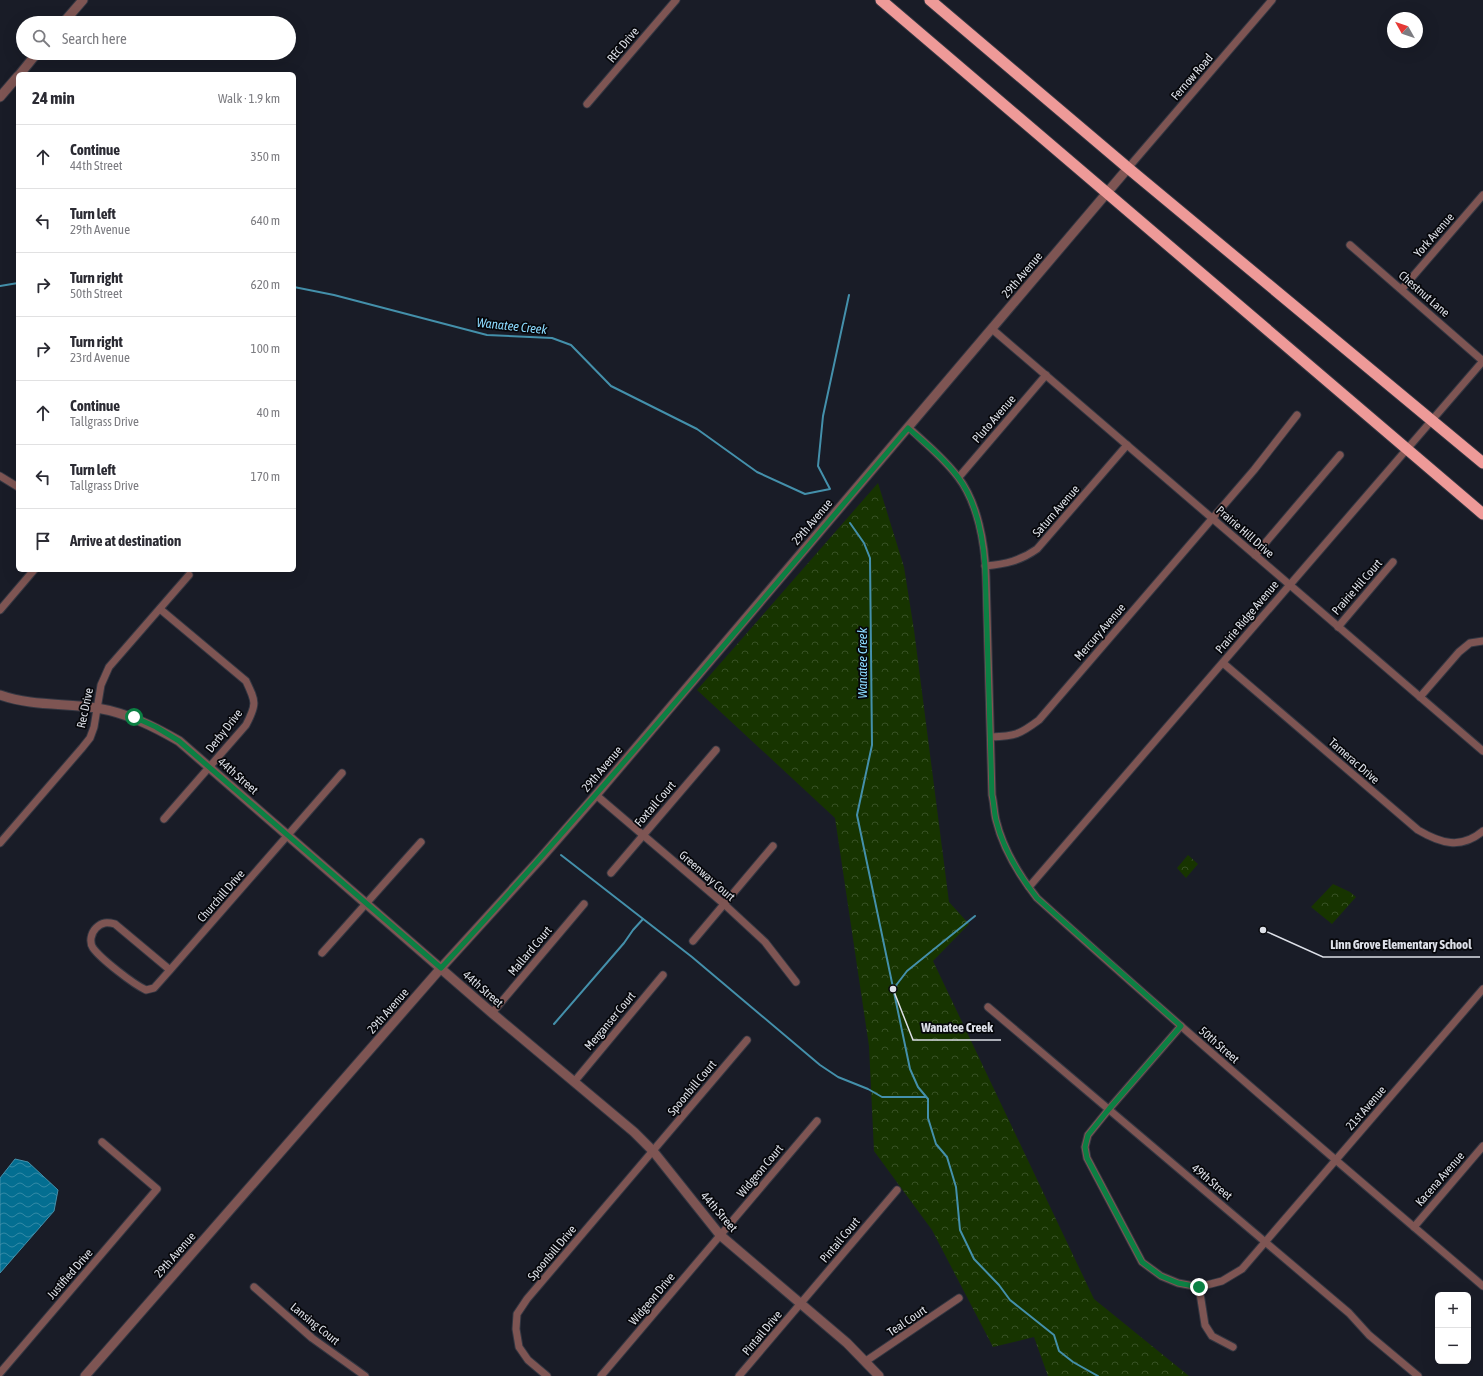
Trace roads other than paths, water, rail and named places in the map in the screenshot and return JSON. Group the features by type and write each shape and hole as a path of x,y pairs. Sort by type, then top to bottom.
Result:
{"highway":[{"path":"881,0 1483,514"},
{"path":"930,0 1128,168 1483,463"}],"street":[{"path":"69,16 83,0"},
{"name":"REC Drive","path":"587,104 676,0"},
{"name":"Fernow Road","path":"1128,168 1272,0"},
{"path":"21,72 31,60"},
{"path":"0,97 16,78"},
{"name":"29th Avenue","path":"85,1376 441,968 596,795 1128,168"},
{"name":"York Avenue","path":"1402,289 1483,195"},
{"name":"Chestnut Lane","path":"1350,245 1483,361"},
{"name":"Prairie Hill Drive","path":"992,329 1483,751"},
{"name":"Prairie Ridge Avenue","path":"1029,887 1483,361"},
{"name":"Pluto Avenue","path":"958,477 1046,375"},
{"name":"Mercury Avenue","path":"991,737 1007,737 1022,732 1039,720 1254,470 1297,415"},
{"name":"50th Street","path":"908,428 940,457 958,477 970,496 977,519 983,542 985,566 992,795 1001,838 1011,859 1029,887 1037,898 1181,1026 1483,1286"},
{"name":"Saturn Avenue","path":"985,566 1005,564 1025,558 1037,549 1127,445"},
{"path":"1255,555 1340,455"},
{"path":"0,476 16,486"},
{"name":"Prairie Hil Court","path":"1338,626 1393,562"},
{"path":"0,610 32,572"},
{"name":"Rec Drive","path":"0,843 90,738 94,727 101,685 109,667 189,575"},
{"name":"Derby Drive","path":"160,609 246,681 254,697 254,710 246,725 164,819"},
{"path":"1420,697 1459,652 1470,643 1483,641"},
{"name":"Tamerac Drive","path":"1223,663 1418,830 1432,838 1447,843 1464,841 1483,831"},
{"name":"44th Street","path":"0,695 27,701 97,708 134,717 156,727 179,741 492,1013 634,1132 653,1151 720,1235 847,1343 879,1376"},
{"name":"Foxtail Court","path":"611,873 716,750"},
{"name":"Churchill Drive","path":"170,970 115,924 107,922 100,924 94,930 91,939 92,947 98,954 135,985 146,990 154,988 170,970 288,836 342,773"},
{"name":"Greenway Court","path":"596,795 724,904 764,942 796,982"},
{"path":"322,954 421,842"},
{"path":"693,940 773,846"},
{"name":"Mallard Court","path":"492,1013 584,904"},
{"name":"Merganser Court","path":"574,1082 663,975"},
{"name":"21st Avenue","path":"1199,1287 1222,1281 1242,1269 1483,989"},
{"name":"49th Street","path":"988,1007 1349,1313 1369,1335 1418,1376"},
{"path":"1181,1026 1088,1135 1085,1147 1087,1158 1142,1262 1161,1276 1178,1283 1199,1287 1205,1325 1212,1336 1233,1347"},
{"name":"Spoonbill Court","path":"653,1151 747,1040"},
{"name":"Widgeon Court","path":"720,1235 817,1121"},
{"name":"Justified Drive","path":"0,1373 157,1189 102,1142"},
{"name":"Kacena Avenue","path":"1414,1227 1483,1146"},
{"name":"Spoonbill Drive","path":"547,1376 528,1360 519,1347 516,1329 517,1314 527,1299 653,1151"},
{"name":"Pintail Court","path":"801,1304 897,1190"},
{"name":"Widgeon Drive","path":"601,1376 720,1235"},
{"name":"Lansing Court","path":"254,1287 312,1338 365,1376"},
{"name":"Teal Court","path":"866,1362 959,1298"},
{"name":"Pintail Drive","path":"739,1376 801,1304"}],"water":[{"path":"15,1159 28,1162 58,1190 54,1211 0,1273 0,1178"}],"waterway":[{"name":"Wanatee Creek","path":"0,286 16,283"},
{"name":"Wanatee Creek","path":"296,287 334,295 487,335 552,338 571,345 611,386 697,429 757,472 805,494 830,489 818,466 823,416 849,295"},
{"name":"Wanatee Creek","path":"850,523 864,543 870,558 872,745 857,815 910,1069 918,1087 928,1099 928,1118 936,1144 947,1157 956,1187 960,1230 974,1259 999,1285 1010,1300 1054,1335 1059,1351 1073,1362 1098,1376"},
{"path":"561,855 692,957 820,1065 838,1077 868,1089 882,1097 926,1097"},
{"path":"894,988 907,971 975,916"},
{"path":"554,1024 643,919"}],"place":[{"name":"Linn Grove Elementary School","path":"1263,930"},
{"name":"Wanatee Creek","path":"893,989"}]}
